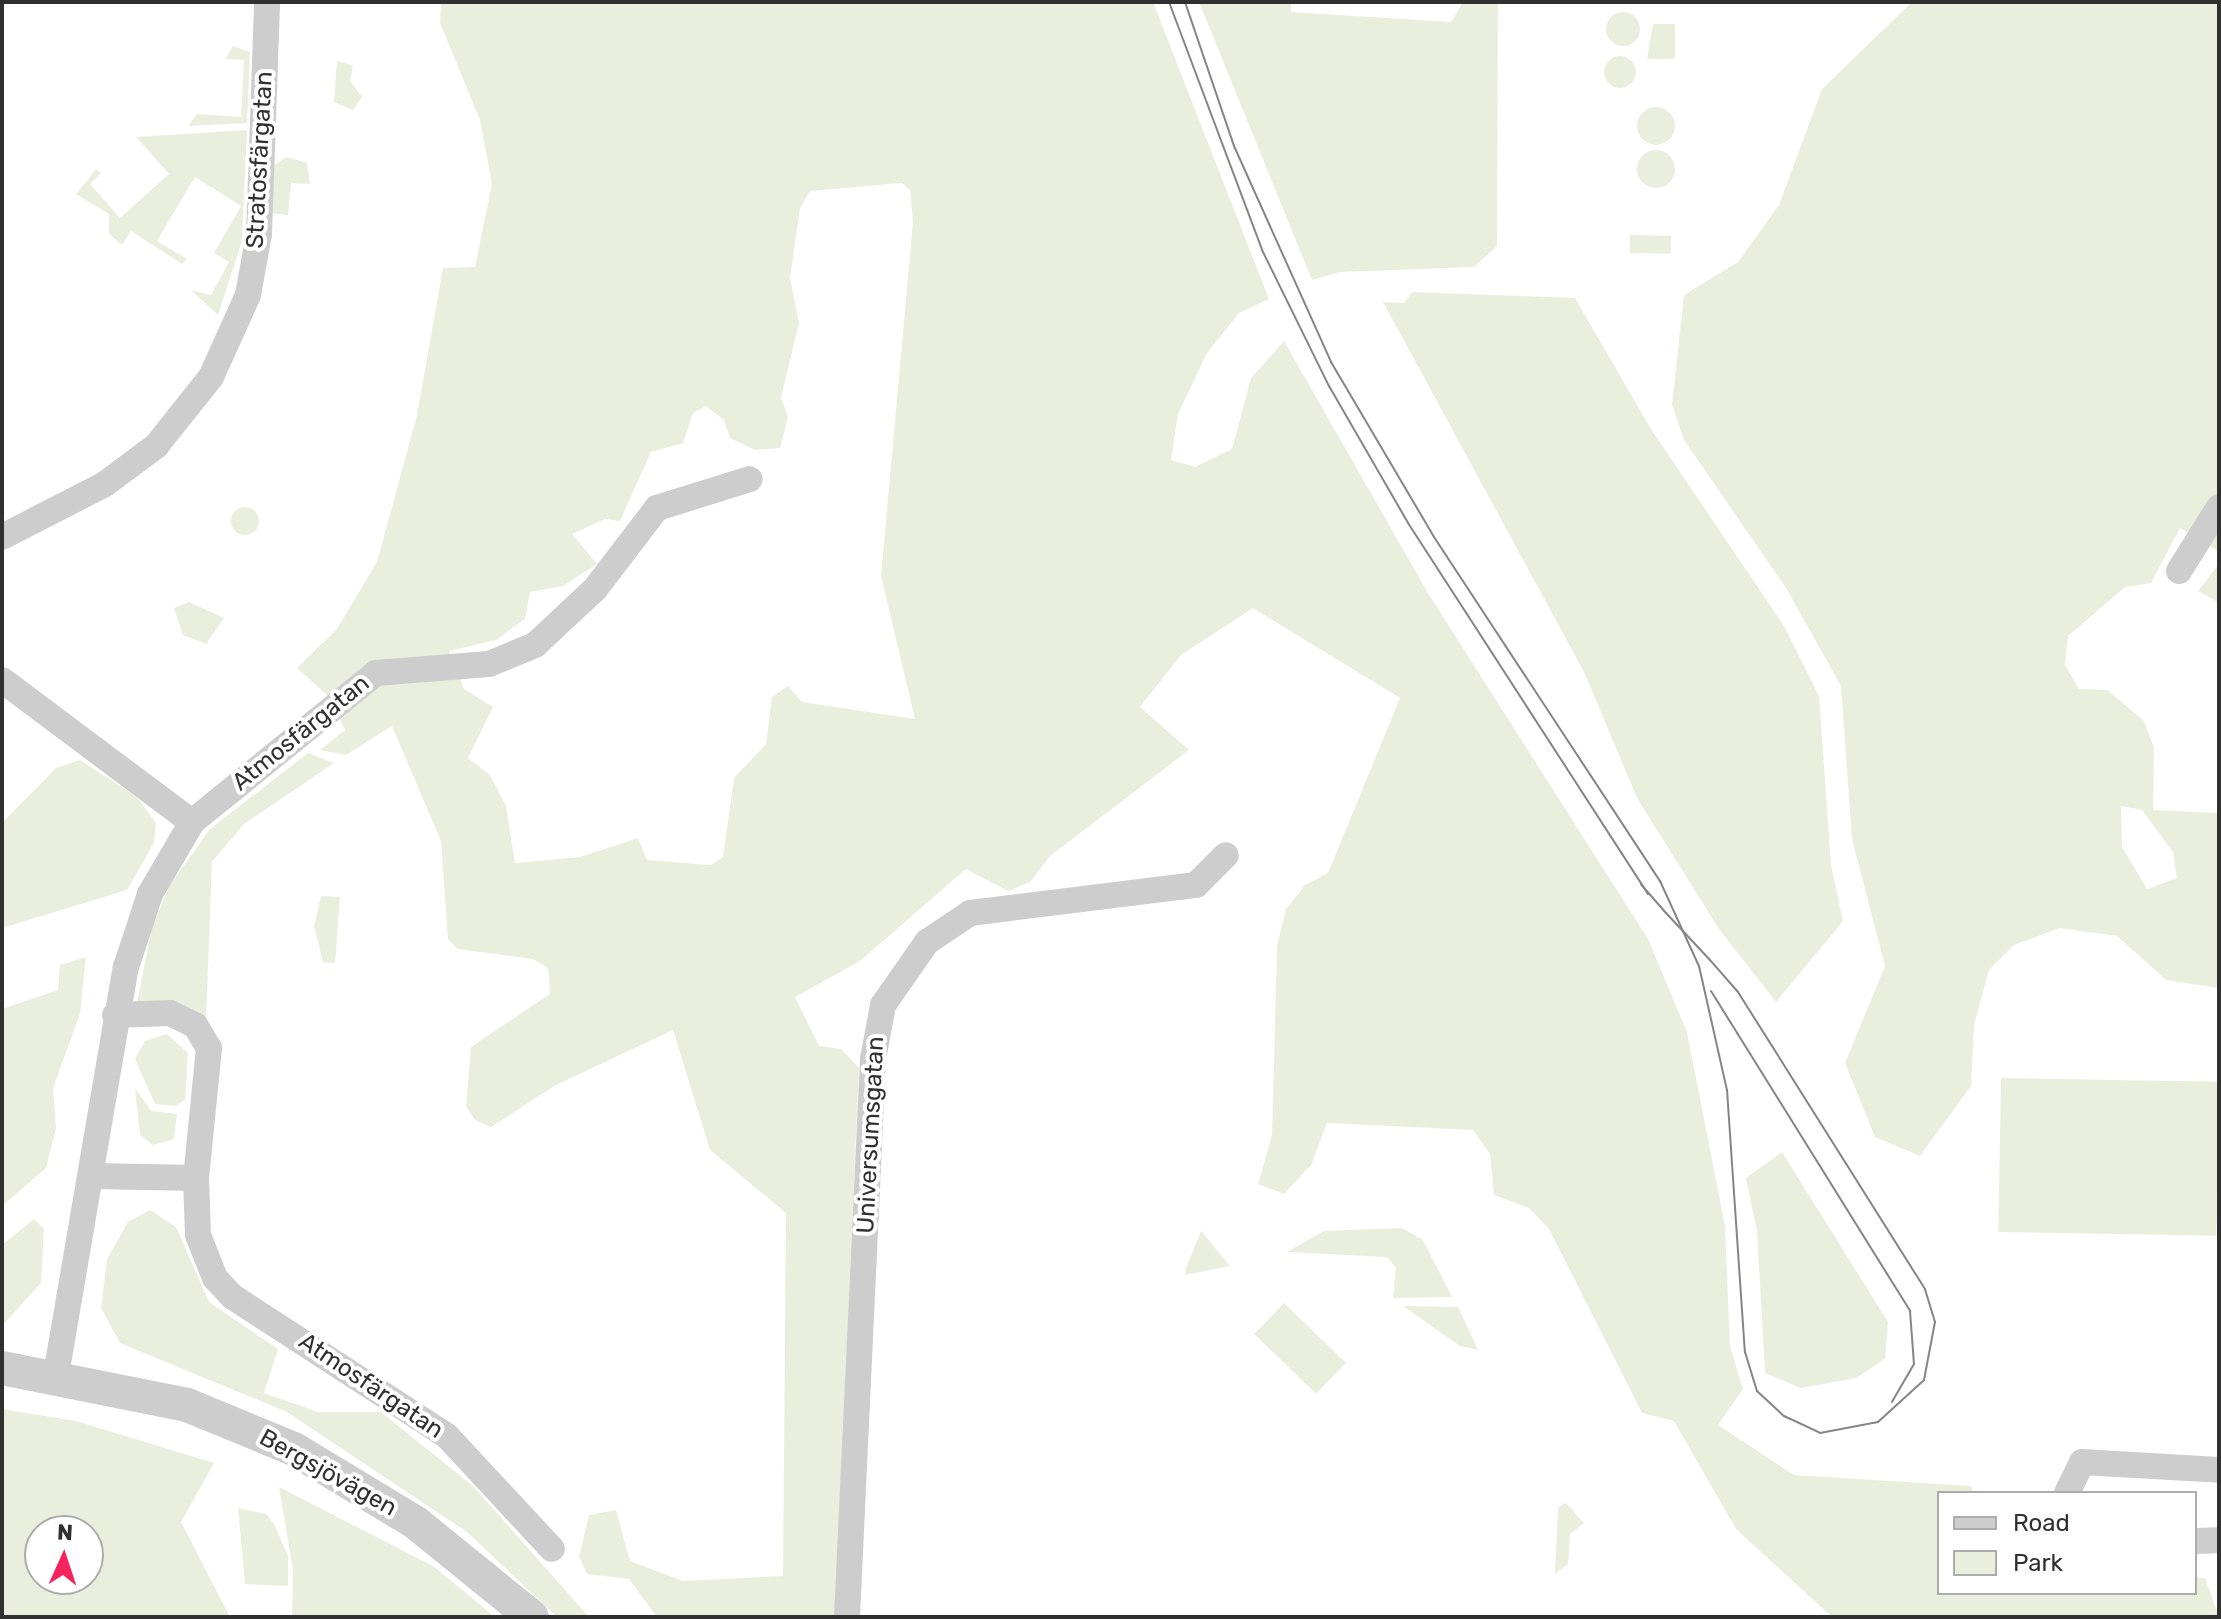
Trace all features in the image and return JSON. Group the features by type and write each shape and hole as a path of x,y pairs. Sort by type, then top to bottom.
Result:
{"street":[{"name":"Stratosfärgatan","path":"2,537 105,484 156,446 211,377 248,295 259,234 267,2"},
{"name":"Atmosfärgatan","path":"56,1375 92,1176 115,1015 150,894 192,822 376,673 489,664 535,645 575,611 657,508 750,479"},
{"path":"2179,571 2219,507"},
{"path":"2,680 192,822"},
{"name":"Universumsgatan","path":"847,1617 873,1059 883,1005 927,942 970,913 1196,885 1226,855"},
{"name":"Atmosfärgatan","path":"115,1015 170,1013 195,1025 209,1048 196,1178 198,1235 215,1278 233,1297 447,1436 552,1549"},
{"path":"92,1176 196,1178"},
{"name":"Bergsjövägen","path":"2,1368 56,1375 187,1405 294,1449 416,1523 532,1617"},
{"path":"2068,1491 2082,1462 2219,1470"},
{"path":"2197,1541 2219,1540"}],"green space":[{"path":"441,2 1153,2 1269,299 1239,313 1207,353 1178,414 1171,460 1195,467 1232,449 1251,378 1284,341 1428,593 1648,939 1687,1032 1725,1226 1730,1346 1743,1389 1718,1425 1794,1475 1971,1486 1972,1491 1937,1491 1937,1595 2197,1595 2197,1577 2205,1578 2219,1617 1832,1617 1736,1529 1674,1421 1642,1413 1549,1229 1529,1208 1494,1195 1490,1154 1473,1130 1327,1123 1311,1165 1284,1194 1258,1184 1272,1135 1277,946 1286,909 1305,885 1328,873 1400,698 1253,608 1181,655 1140,707 1189,750 1050,856 1030,882 1008,891 966,869 860,961 795,997 819,1046 841,1049 859,1068 835,1617 657,1617 629,1579 587,1574 579,1557 589,1515 616,1510 630,1561 683,1581 783,1576 786,1213 710,1150 673,1030 554,1086 491,1127 475,1120 466,1106 471,1047 550,994 548,968 533,959 458,949 448,939 441,841 392,726 346,755 320,750 345,730 328,696 297,668 337,629 377,562 417,415 443,268 475,267 492,184 480,120 440,23","holes":["902,183 910,190 913,222 881,576 915,719 802,702 788,686 772,697 766,744 734,778 723,857 711,865 647,860 638,838 580,857 515,863 506,806 490,775 468,758 493,707 464,689 449,651 496,640 525,619 530,592 563,586 597,564 572,534 605,519 620,521 651,452 683,443 693,413 706,406 724,420 730,438 755,450 780,448 788,417 781,397 799,323 790,278 800,208 810,191"]},
{"path":"1199,2 1291,2 1291,12 1451,22 1463,2 1498,2 1497,246 1474,267 1340,272 1312,280"},
{"path":"1912,2 2219,2 2219,603 2198,591 2218,565 2218,551 2180,528 2151,583 2125,587 2068,636 2065,665 2079,689 2107,690 2144,721 2154,748 2153,810 2219,813 2219,988 2166,980 2117,936 2060,928 2014,945 1989,970 1974,1025 1971,1086 1920,1156 1875,1137 1845,1063 1885,966 1852,839 1841,686 1786,588 1684,440 1672,405 1684,295 1738,262 1779,205 1822,89","holes":["2121,806 2142,810 2173,852 2177,878 2147,889 2122,847"]},
{"path":"1623,12 1635,17 1640,29 1635,41 1623,46 1611,41 1606,29 1611,17"},
{"path":"1653,24 1675,24 1675,59 1647,59"},
{"path":"233,46 250,52 247,123 188,126 197,114 241,117 244,60 225,59"},
{"path":"1620,56 1631,61 1636,72 1631,83 1620,88 1609,83 1604,72 1609,61"},
{"path":"337,61 353,65 350,81 362,97 353,110 334,102"},
{"path":"1656,107 1670,112 1675,126 1670,140 1656,145 1642,140 1637,126 1642,112"},
{"path":"247,130 242,241 218,315 191,290 211,295 229,262 214,253 241,206 195,177 157,241 187,259 182,264 131,231 122,245 109,234 109,214 76,194 96,169 101,173 90,184 120,218 169,174 136,137"},
{"path":"1656,150 1669,156 1675,169 1669,182 1656,188 1643,182 1637,169 1643,156"},
{"path":"287,157 307,163 310,184 291,183 288,215 271,213 274,165"},
{"path":"1630,235 1671,236 1671,254 1630,253"},
{"path":"1412,292 1575,298 1651,429 1784,626 1819,696 1831,865 1843,921 1776,1002 1719,929 1637,798 1584,672 1383,302 1404,303"},
{"path":"245,507 255,511 259,521 255,531 245,535 235,531 231,521 235,511"},
{"path":"189,602 224,618 206,644 183,635 174,608"},
{"path":"308,753 334,763 244,824 212,862 206,1021 172,1000 137,1003 152,927 170,885 210,829"},
{"path":"80,760 137,797 156,823 154,843 127,890 2,928 2,823 56,768"},
{"path":"321,896 340,897 335,963 323,962 314,926"},
{"path":"86,957 80,1014 53,1088 56,1128 46,1168 2,1206 2,1009 58,990 60,965"},
{"path":"167,1034 188,1053 185,1100 175,1106 155,1104 135,1059 145,1041"},
{"path":"2001,1078 2219,1082 2216,1236 1998,1232"},
{"path":"135,1088 151,1111 177,1114 174,1139 153,1145 140,1135"},
{"path":"1782,1152 1888,1322 1885,1359 1856,1378 1801,1388 1765,1373 1757,1231 1746,1178"},
{"path":"150,1210 176,1227 209,1302 278,1349 264,1393 318,1412 381,1412 473,1486 589,1617 557,1617 467,1532 287,1412 120,1343 101,1308 107,1259 128,1222"},
{"path":"34,1219 44,1229 41,1283 2,1326 2,1245"},
{"path":"1402,1228 1423,1240 1452,1297 1393,1298 1396,1268 1387,1257 1287,1252 1324,1231"},
{"path":"1201,1231 1230,1266 1185,1275 1186,1268"},
{"path":"1284,1303 1346,1363 1316,1394 1254,1334"},
{"path":"1403,1306 1458,1307 1478,1350 1460,1346"},
{"path":"2,1409 76,1421 214,1463 181,1522 230,1617 2,1617"},
{"path":"279,1487 433,1566 495,1617 292,1617 293,1570"},
{"path":"1566,1503 1584,1523 1570,1534 1568,1564 1555,1574 1558,1507"},
{"path":"238,1508 266,1514 274,1524 288,1556 288,1586 245,1584"}],"tram line":[{"path":"1169,2 1262,250 1329,386 1408,523 1648,894"},
{"path":"1185,2 1234,146 1331,362 1434,537 1660,881 1699,966 1727,1090 1745,1352 1757,1391 1784,1416 1820,1433 1878,1422 1924,1380 1935,1322 1925,1289 1738,992 1710,960 1666,913 1641,884"},
{"path":"1711,991 1910,1311 1914,1364 1892,1402"}]}
